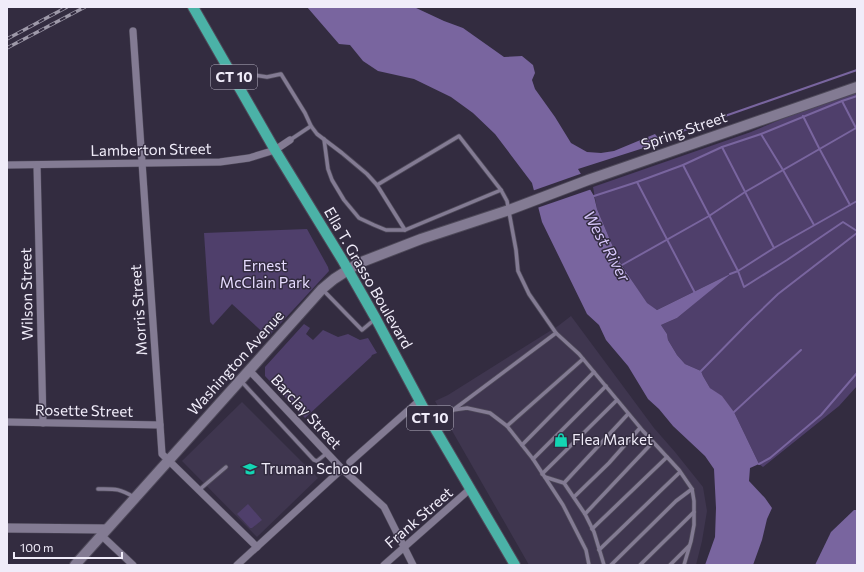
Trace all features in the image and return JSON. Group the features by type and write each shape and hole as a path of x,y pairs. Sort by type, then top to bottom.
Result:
{"main road":[{"name":"Ella T. Grasso Boulevard","path":"193,7 275,150 348,270 431,422 515,565"},
{"name":"Spring Street","path":"522,205 588,180 857,87"},
{"name":"Washington Avenue","path":"75,565 328,283 366,260 522,205"}],"street":[{"name":"Morris Street","path":"133,31 162,454 257,548"},
{"name":"Lamberton Street","path":"7,164 220,162 249,158 275,150 290,140"},
{"name":"Wilson Street","path":"37,164 43,423"},
{"name":"Barclay Street","path":"250,370 342,469 384,507 413,565"},
{"path":"350,462 420,400"},
{"name":"Rosette Street","path":"7,422 160,424"},
{"path":"237,565 342,469"},
{"name":"Frank Street","path":"384,565 470,490"},
{"path":"7,528 104,533 133,565"}],"lane":[{"path":"247,74 267,78 281,74 317,134 378,184 405,230"},
{"path":"290,140 311,126"},
{"path":"378,184 459,136 501,190 508,202 518,272 529,294 556,333 579,354 628,414 680,472 692,490 694,501 694,525 684,565"},
{"path":"324,139 328,169 332,180 344,200 359,218 386,230 405,230 501,190"},
{"path":"322,289 362,330 376,319"},
{"path":"431,422 453,410 556,333"},
{"path":"507,426 583,359"},
{"path":"522,445 594,372"},
{"path":"241,380 314,460 317,461 327,453"},
{"path":"533,459 606,386"},
{"path":"544,476 617,400"},
{"path":"453,410 467,408 490,413 507,426 533,459 563,505 586,550 589,565"},
{"path":"564,483 628,414"},
{"path":"574,497 609,463 640,428"},
{"path":"585,514 653,442"},
{"path":"592,529 667,457"},
{"path":"198,491 226,467"},
{"path":"599,550 680,472"},
{"path":"544,476 564,483 574,497 585,514 592,529 604,565"},
{"path":"98,489 122,490 135,498"},
{"path":"611,565 676,501 692,490"},
{"path":"640,565 694,512"},
{"path":"670,565 690,544"}],"shaded area":[{"name":"Flea Market","path":"571,316 654,428 703,487 707,511 696,565 529,565 435,401 448,395 558,326"},
{"name":"Truman School","path":"242,402 318,478 257,537 182,461"}],"green space":[{"path":"857,93 857,386 839,406 763,467 759,464 734,412 722,397 710,388 701,371 685,364 677,355 661,325 677,318 730,274 657,310 646,303 616,254 597,209 593,187"},
{"name":"Ernest McClain Park","path":"307,229 329,271 268,337 232,304 213,325 210,322 204,233"},
{"path":"304,324 310,328 306,334 313,340 323,330 338,337 348,334 360,340 368,338 377,353 372,355 305,418 265,376 265,367"},
{"path":"248,504 262,520 252,528 250,528 237,514"}],"water":[{"name":"West River","path":"307,7 414,7 463,28 504,57 522,56 533,65 535,73 532,80 535,89 571,143 587,152 601,153 614,151 655,134 659,139 653,145 578,169 594,196 597,209 622,266 647,303 657,310 732,273 677,318 661,325 677,355 685,364 701,371 710,388 722,396 734,412 759,464 750,468 749,481 772,508 767,519 762,540 753,565 705,565 715,537 716,508 714,469 705,456 673,426 659,409 648,399 628,366 606,340 599,325 587,314 542,222 532,183 495,134 473,113 451,97 414,79 378,71 363,61 350,45 339,44"},
{"path":"854,510 857,510 857,565 815,565 831,532"}],"pier":[{"path":"583,173 592,189 537,208 532,191"}],"waterway":[{"path":"659,139 857,70"},
{"path":"594,196 683,165 722,147 761,134 857,96"},
{"path":"842,101 857,130"},
{"path":"803,116 850,205"},
{"name":"West River","path":"622,265 709,216 745,192 856,128"},
{"path":"761,134 814,225"},
{"path":"722,147 774,248"},
{"path":"683,165 738,271 774,248 857,201"},
{"path":"637,182 695,293"},
{"path":"730,274 738,271 744,287 843,222 857,231"},
{"path":"701,371 778,294 857,233"},
{"path":"734,412 801,350"},
{"path":"759,464 770,458 821,415 857,373"}],"railway":[{"path":"7,39 67,7"},
{"path":"7,48 85,7"}],"place":[{"name":"Flea Market","path":"561,440"},
{"name":"Truman School","path":"250,469"}]}
